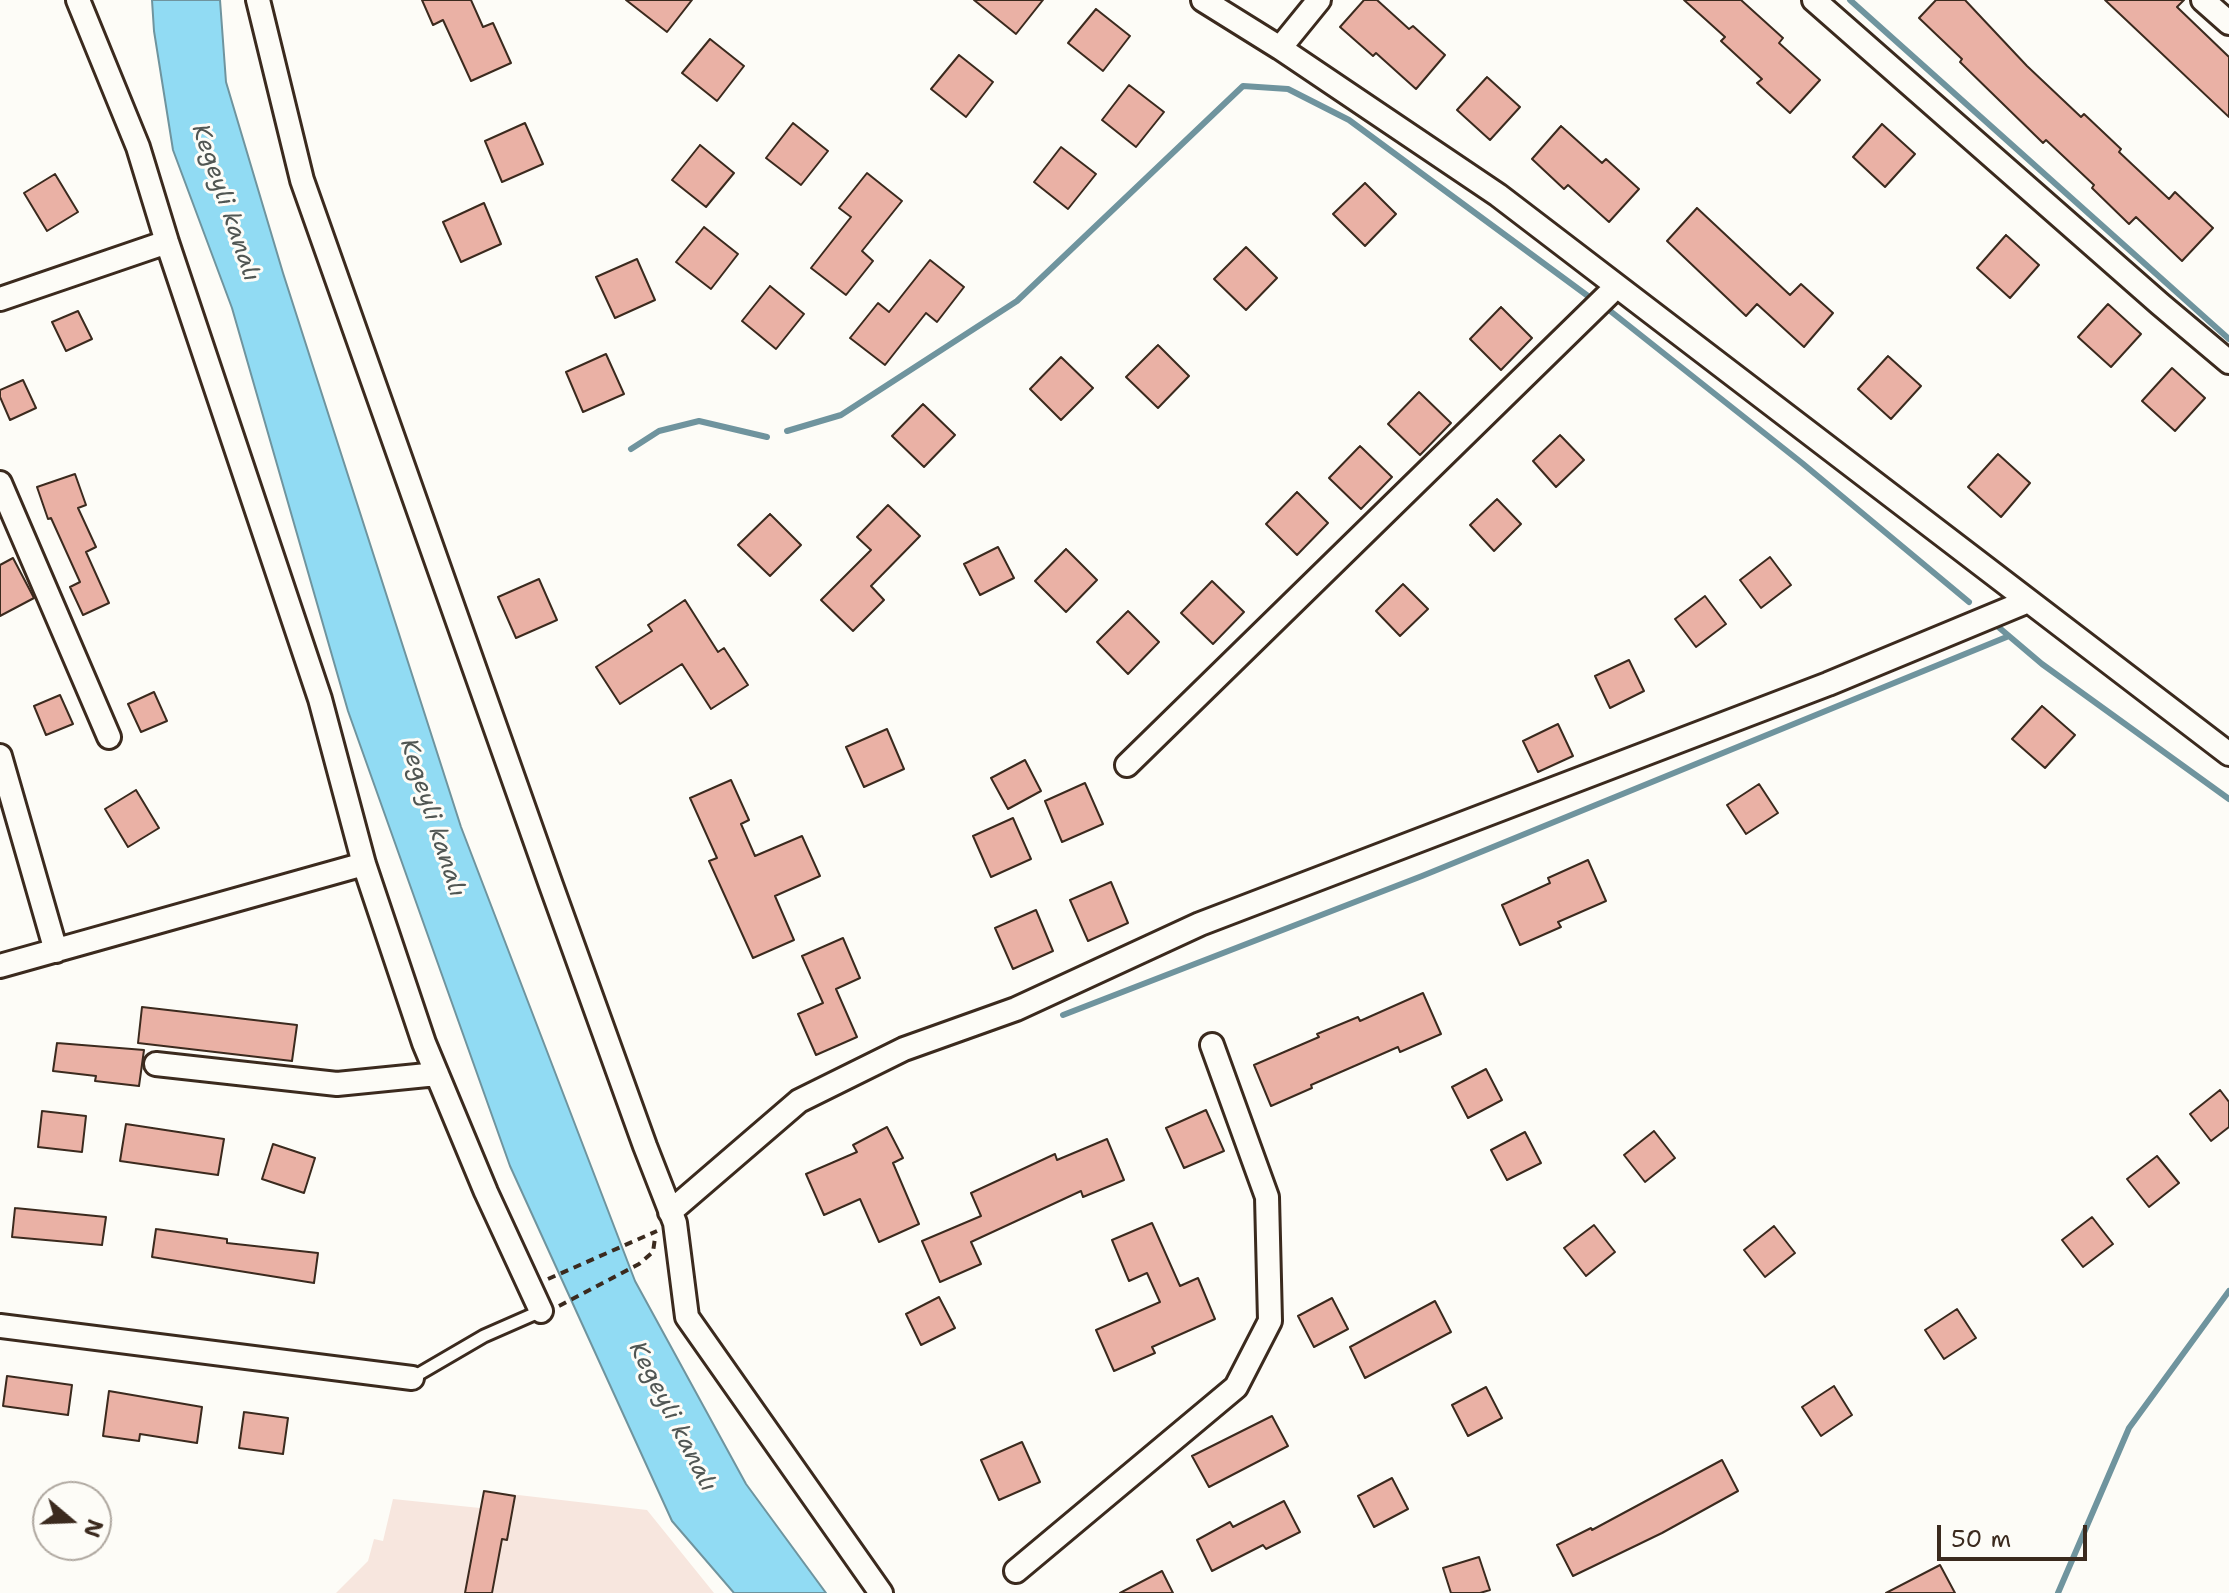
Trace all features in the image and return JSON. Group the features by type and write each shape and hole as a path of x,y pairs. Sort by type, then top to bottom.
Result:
{"street":[{"path":"78,0 138,147 320,699 364,864 437,1074 486,1192 548,1310"},
{"path":"258,0 302,180 667,1222 687,1317 881,1593"},
{"path":"1203,0 1280,48 1498,195 2229,754"},
{"path":"1280,48 1319,0"},
{"path":"1814,0 2229,362"},
{"path":"2203,0 2229,23"},
{"path":"0,299 167,242"},
{"path":"1127,765 1617,286"},
{"path":"0,483 109,737"},
{"path":"667,1222 799,1101 904,1049 1016,1009 1200,924 1828,684 2028,601"},
{"path":"0,756 56,951"},
{"path":"0,966 364,864"},
{"path":"1016,1571 1236,1387 1270,1321 1267,1197 1212,1045"},
{"path":"156,1064 337,1084 437,1074"},
{"path":"0,1326 412,1378"}],"lane":[{"path":"412,1378 484,1336 548,1310"}],"path":[{"path":"547,1279 629,1243 667,1222"},
{"path":"548,1310 639,1264 653,1252 667,1222"}],"shaded area":[{"path":"484,1491 647,1510 714,1593 336,1593 368,1561 374,1539 383,1541 393,1499 480,1508"}],"water":[{"name":"Kegeyli kanalı","path":"152,0 220,0 226,82 283,273 461,827 635,1281 746,1484 826,1593 734,1593 672,1521 510,1166 348,711 232,308 173,150"}],"building":[{"path":"422,0 471,0 483,27 493,23 511,63 471,81 443,20 433,25"},
{"path":"626,0 692,0 667,32"},
{"path":"974,0 1043,0 1016,34"},
{"path":"1364,0 1377,0 1409,29 1413,26 1445,55 1416,89 1376,53 1373,56 1340,27"},
{"path":"1684,0 1741,0 1783,38 1779,43 1820,80 1790,113 1757,83 1762,79 1721,41 1725,37"},
{"path":"1936,0 1965,0 2027,66 2081,117 2084,114 2169,199 2175,192 2213,228 2182,261 2136,217 2129,224 2092,188 2094,185 2046,140 2043,143 1919,18"},
{"path":"2105,0 2184,0 2177,7 2229,57 2229,117"},
{"path":"1096,9 1130,36 1103,71 1068,43"},
{"path":"710,39 744,66 717,101 682,73"},
{"path":"959,55 993,82 966,117 931,89"},
{"path":"1487,77 1520,107 1490,140 1457,110"},
{"path":"1129,85 1164,112 1136,147 1102,120"},
{"path":"525,123 543,164 502,182 485,141"},
{"path":"793,123 828,151 801,185 766,158"},
{"path":"1882,124 1915,154 1885,187 1853,157"},
{"path":"1561,126 1602,163 1606,159 1639,189 1609,222 1568,185 1564,189 1532,159"},
{"path":"700,145 734,173 706,207 672,180"},
{"path":"1061,147 1096,174 1068,209 1034,182"},
{"path":"867,173 902,201 862,251 873,261 846,295 811,268 851,217 839,208"},
{"path":"55,174 78,212 47,231 24,193"},
{"path":"1365,183 1396,214 1365,246 1333,214"},
{"path":"484,203 501,244 461,262 443,222"},
{"path":"1697,208 1790,295 1801,284 1833,313 1804,347 1757,304 1746,316 1667,241"},
{"path":"704,227 738,254 711,289 676,262"},
{"path":"2006,235 2039,265 2010,298 1977,268"},
{"path":"1246,247 1277,278 1246,310 1214,279"},
{"path":"637,259 655,300 615,318 596,277"},
{"path":"930,260 964,287 937,322 926,313 885,365 850,338 878,303 889,312"},
{"path":"770,286 804,314 776,349 742,321"},
{"path":"2108,304 2141,334 2111,367 2078,337"},
{"path":"1501,307 1532,338 1501,370 1470,339"},
{"path":"78,311 92,339 66,351 52,322"},
{"path":"1158,345 1189,376 1158,408 1126,377"},
{"path":"606,354 624,394 583,412 566,372"},
{"path":"1888,356 1921,386 1891,419 1858,389"},
{"path":"1061,357 1093,388 1061,420 1030,389"},
{"path":"2172,368 2205,398 2175,431 2142,401"},
{"path":"23,380 36,408 10,420 0,390"},
{"path":"1419,392 1451,423 1420,455 1388,424"},
{"path":"923,404 955,435 924,467 892,436"},
{"path":"1560,435 1584,460 1556,487 1533,461"},
{"path":"1360,446 1392,477 1361,509 1329,478"},
{"path":"1998,454 2030,483 2001,517 1968,487"},
{"path":"75,474 86,505 78,508 96,547 86,552 109,603 83,615 70,587 80,582 51,518 48,519 37,487"},
{"path":"1297,492 1328,523 1297,555 1266,524"},
{"path":"1497,499 1521,524 1494,551 1470,525"},
{"path":"888,505 920,536 871,586 884,600 853,631 821,600 871,550 857,537"},
{"path":"770,514 801,545 770,576 738,545"},
{"path":"998,547 1014,578 980,595 964,564"},
{"path":"1066,549 1097,580 1066,612 1035,581"},
{"path":"1770,557 1791,585 1761,608 1740,580"},
{"path":"13,558 34,598 0,616 0,565"},
{"path":"539,579 557,620 516,638 498,597"},
{"path":"1212,581 1244,612 1213,644 1181,613"},
{"path":"1403,584 1428,609 1400,636 1376,611"},
{"path":"1705,596 1726,624 1696,647 1675,619"},
{"path":"685,600 718,652 724,648 748,685 711,709 682,664 620,704 596,667 652,631 648,625"},
{"path":"1128,611 1159,642 1128,674 1097,642"},
{"path":"1629,660 1644,691 1610,708 1595,676"},
{"path":"154,692 167,721 141,732 128,704"},
{"path":"60,695 73,724 46,735 34,706"},
{"path":"2042,706 2075,735 2045,768 2012,739"},
{"path":"1558,724 1573,756 1538,772 1523,741"},
{"path":"887,729 904,769 864,787 846,747"},
{"path":"1025,760 1041,791 1008,809 991,778"},
{"path":"731,780 749,820 741,824 755,856 802,836 820,876 775,896 794,940 753,958 709,861 717,858 690,798"},
{"path":"1085,783 1103,824 1062,842 1045,801"},
{"path":"1759,784 1778,813 1746,834 1727,805"},
{"path":"136,790 159,828 128,847 105,809"},
{"path":"1013,818 1031,859 991,877 973,836"},
{"path":"1588,860 1606,901 1558,922 1561,927 1520,945 1502,905 1550,883 1548,878"},
{"path":"1111,882 1128,923 1088,941 1070,900"},
{"path":"1036,910 1053,951 1013,969 995,928"},
{"path":"843,938 860,978 836,989 857,1037 816,1055 798,1014 823,1003 802,956"},
{"path":"1423,993 1441,1034 1400,1052 1398,1047 1271,1106 1254,1065 1319,1037 1317,1034 1358,1017 1360,1021"},
{"path":"142,1007 297,1025 292,1061 138,1043"},
{"path":"57,1043 144,1050 139,1086 95,1081 96,1076 53,1071"},
{"path":"1486,1069 1502,1100 1468,1118 1452,1087"},
{"path":"2220,1090 2229,1102 2229,1127 2211,1141 2190,1114"},
{"path":"1206,1110 1224,1151 1184,1168 1166,1128"},
{"path":"42,1111 86,1116 82,1152 38,1147"},
{"path":"126,1124 224,1139 218,1175 120,1161"},
{"path":"887,1127 903,1158 893,1163 919,1224 879,1242 860,1199 824,1215 806,1174 857,1152 853,1145"},
{"path":"1654,1131 1675,1158 1645,1182 1624,1155"},
{"path":"1525,1132 1541,1163 1507,1180 1491,1150"},
{"path":"1107,1139 1124,1180 1083,1197 1081,1191 971,1242 981,1264 940,1282 922,1241 981,1216 971,1193 1055,1154 1057,1160"},
{"path":"273,1144 315,1158 304,1193 262,1179"},
{"path":"2157,1156 2179,1183 2149,1207 2127,1179"},
{"path":"15,1208 106,1217 102,1245 12,1237"},
{"path":"2092,1217 2113,1244 2083,1267 2062,1240"},
{"path":"1152,1223 1180,1286 1198,1278 1215,1319 1152,1347 1155,1353 1114,1371 1096,1330 1160,1302 1147,1273 1129,1281 1112,1240"},
{"path":"1594,1225 1615,1252 1586,1276 1564,1248"},
{"path":"1774,1226 1795,1253 1765,1277 1744,1250"},
{"path":"156,1229 227,1239 227,1243 318,1253 314,1283 152,1257"},
{"path":"939,1297 955,1328 921,1345 906,1314"},
{"path":"1332,1298 1348,1329 1314,1347 1298,1316"},
{"path":"1435,1301 1451,1332 1365,1378 1350,1347"},
{"path":"1957,1309 1976,1338 1944,1359 1925,1330"},
{"path":"7,1376 72,1385 68,1415 3,1406"},
{"path":"1834,1386 1852,1415 1821,1436 1802,1407"},
{"path":"1486,1387 1502,1418 1468,1436 1452,1405"},
{"path":"109,1391 202,1407 197,1443 140,1434 139,1441 103,1436"},
{"path":"244,1412 288,1418 283,1454 239,1448"},
{"path":"1272,1416 1288,1446 1209,1487 1192,1456"},
{"path":"1022,1442 1040,1482 999,1500 981,1460"},
{"path":"1722,1460 1738,1491 1662,1533 1573,1576 1557,1545 1592,1530"},
{"path":"1392,1478 1408,1509 1374,1527 1358,1496"},
{"path":"484,1491 515,1496 507,1540 502,1539 492,1593 465,1593"},
{"path":"1284,1501 1300,1532 1266,1549 1263,1545 1212,1571 1197,1540 1230,1522 1233,1527"},
{"path":"1479,1557 1490,1590 1451,1593 1443,1568"},
{"path":"1940,1565 1955,1593 1886,1593"},
{"path":"1162,1571 1173,1593 1120,1593"}],"waterway":[{"path":"1850,0 2229,339"},
{"path":"787,431 841,415 1017,301 1243,86 1288,89 1349,120 1592,299"},
{"path":"1609,310 1802,463 1969,602"},
{"path":"631,449 659,431 699,421 767,437"},
{"path":"1996,625 2042,664 2229,799"},
{"path":"1063,1015 1422,876 2009,636"},
{"path":"2058,1593 2129,1428 2229,1291"}]}
